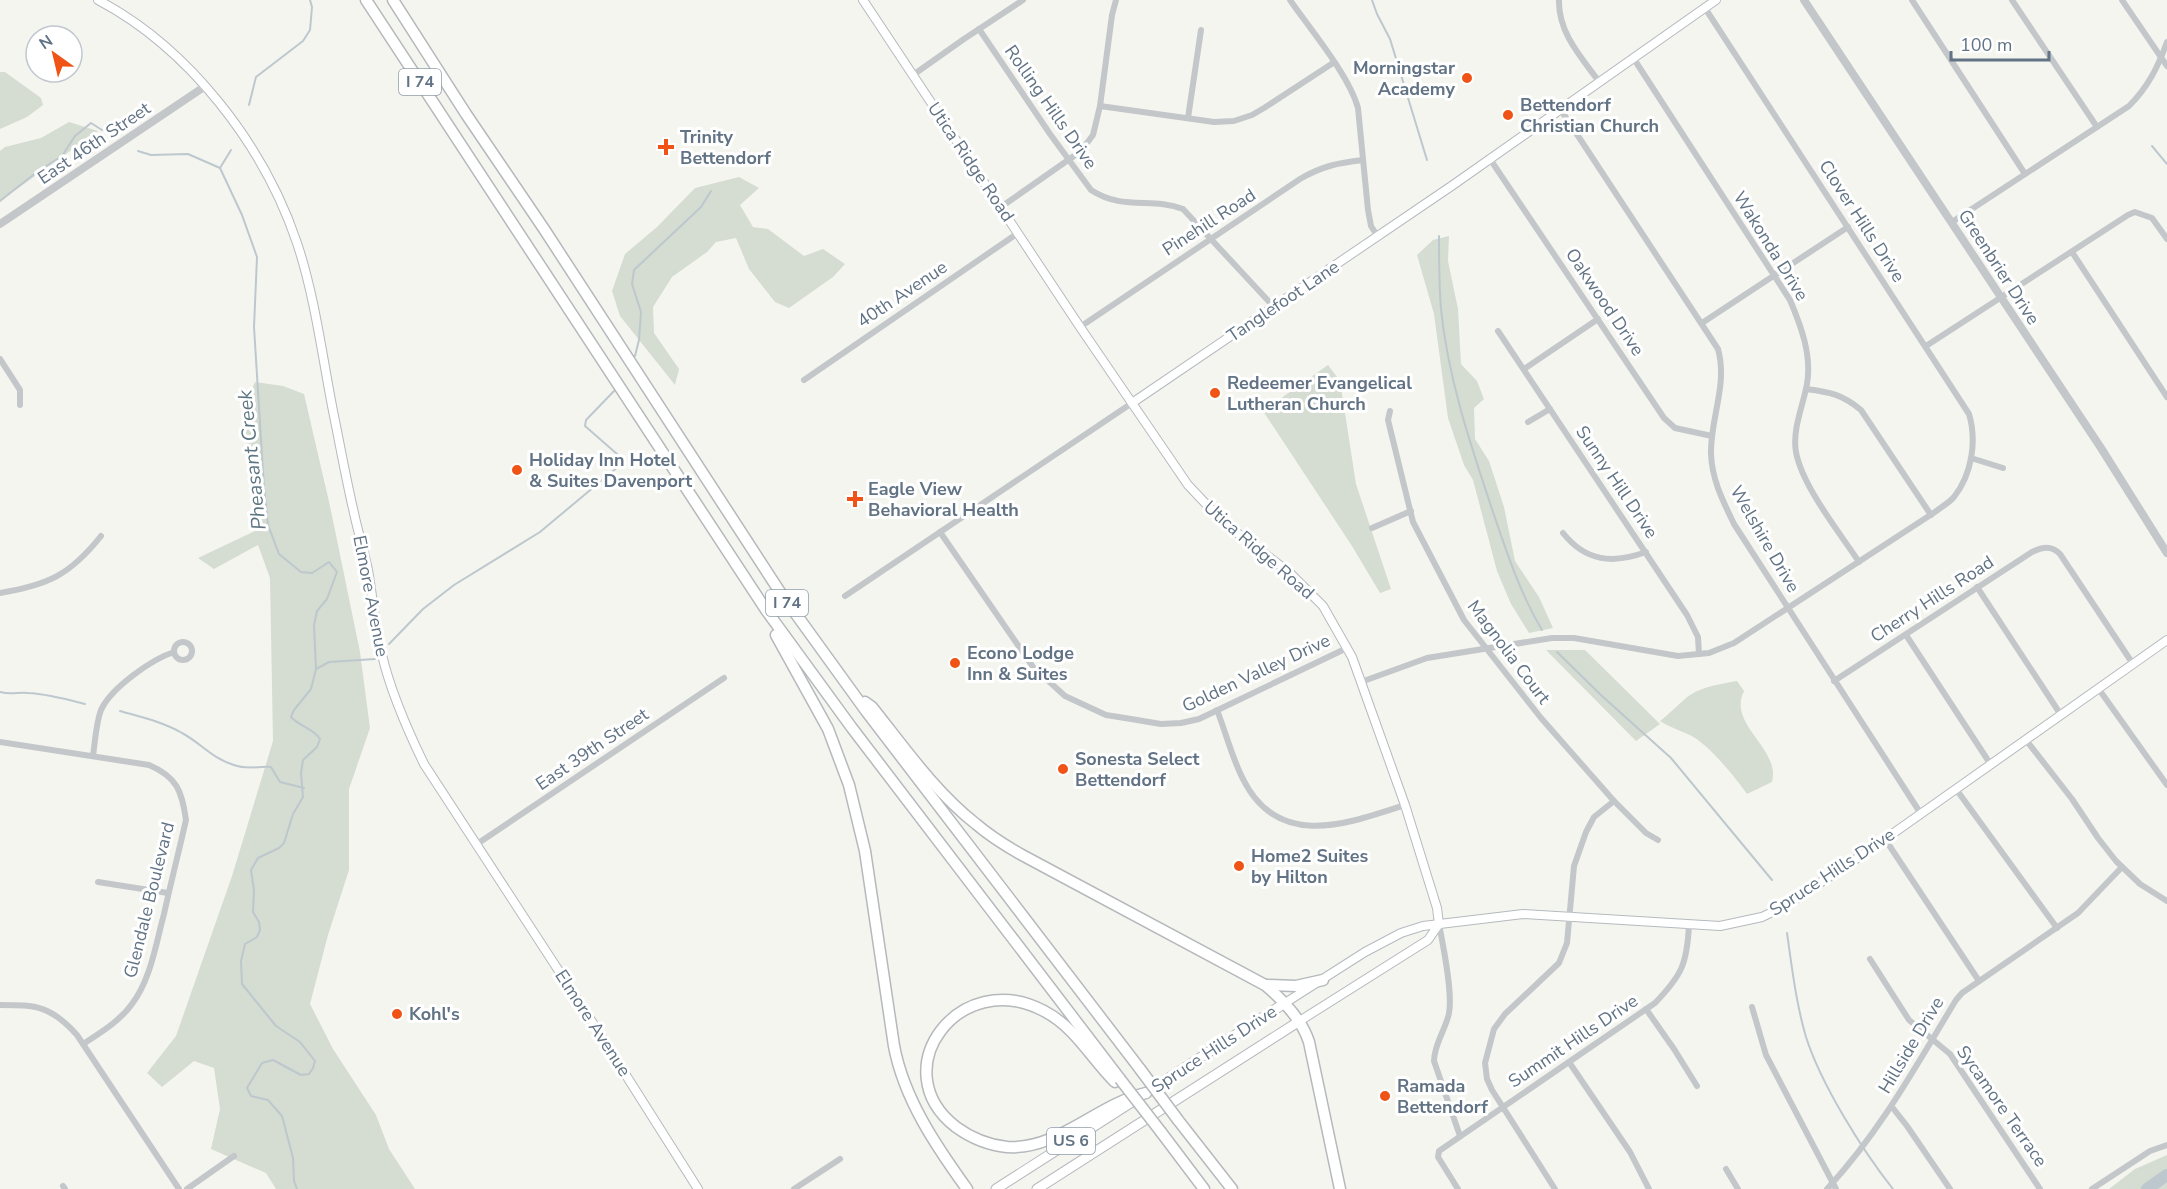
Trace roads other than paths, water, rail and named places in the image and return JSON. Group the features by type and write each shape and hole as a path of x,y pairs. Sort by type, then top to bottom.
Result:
{"highway":[{"name":"I 74","path":"366,0 766,610 1118,1081 1138,1103 1204,1189"},
{"name":"I 74","path":"393,0 466,114 544,228 747,545 851,691 1232,1189"},
{"path":"766,610 770,624 828,729 849,785 865,851 894,1046 901,1076 920,1116 967,1189"},
{"path":"851,691 872,707 947,798 975,824 1022,855 1265,985 1286,1004 1306,1033 1309,1042 1340,1189"},
{"path":"1265,985 1296,986 1323,980"},
{"path":"1118,1081 1064,1024 1044,1010 1015,1002 986,1002 959,1012 937,1035 928,1062 930,1091 945,1117 968,1135 998,1145 1016,1146 1039,1143 1067,1131 1129,1097 1146,1093"}],"main road":[{"name":"Elmore Avenue","path":"98,0 125,14 193,74 229,115 260,162 279,199 296,241 308,281 353,511 368,570 381,654 392,691 424,764 698,1189"},
{"name":"Utica Ridge Road","path":"863,0 1173,465 1203,502 1224,523 1305,586 1323,606 1347,648 1361,682 1404,805 1437,908 1439,924"},
{"name":"Tanglefoot Lane","path":"1132,403 1378,237 1716,0"},
{"name":"Spruce Hills Drive","path":"996,1189 1365,952 1401,933 1423,926 1523,914 1720,926 1762,917 1785,906 1885,839 2167,640"},
{"name":"Spruce Hills Drive","path":"1037,1189 1428,940 1439,924"}],"street":[{"path":"913,75 1023,0"},
{"path":"1000,207 1081,151 1093,135 1100,106 1116,0"},
{"path":"1290,0 1356,99 1368,210 1371,226 1378,237"},
{"path":"1559,0 1561,22 1566,35 1600,83"},
{"name":"Greenbrier Drive","path":"1804,0 1952,222 2167,553"},
{"path":"1912,0 2025,174"},
{"path":"2012,0 2097,127"},
{"path":"2122,0 2167,66"},
{"name":"Clover Hills Drive","path":"1705,8 1969,414 1974,431 1971,458"},
{"name":"Rolling Hills Drive","path":"979,29 1090,190 1119,203 1174,205 1184,209 1274,307"},
{"path":"1188,118 1201,30"},
{"path":"1952,222 2129,106 2140,95 2158,68 2167,42"},
{"name":"Wakonda Drive","path":"1634,59 1790,300 1802,327 1807,365 1806,388 1795,440 1796,453 1809,487 1859,562"},
{"path":"1100,106 1214,122 1234,121 1252,115 1333,63"},
{"name":"East 46th Street","path":"0,224 204,87"},
{"name":"Welshire Drive","path":"1561,110 1718,349 1721,360 1722,387 1712,436 1713,477 1734,524 1921,814"},
{"name":"Oakwood Drive","path":"1490,159 1664,418 1675,428 1712,436"},
{"name":"Pinehill Road","path":"1080,327 1317,169 1363,160"},
{"path":"1926,346 2124,217 2136,212 2145,214 2152,218 2167,239"},
{"path":"1702,323 1848,227"},
{"name":"40th Avenue","path":"804,380 1018,233"},
{"path":"2072,252 2167,397"},
{"path":"1524,369 1598,319"},
{"name":"Sunny Hill Drive","path":"1498,331 1687,615 1698,637 1699,654"},
{"path":"0,359 3,371 20,390 20,405"},
{"path":"1806,388 1847,398 1861,410 1931,515"},
{"name":"Tanglefoot Lane","path":"846,596 1132,403"},
{"path":"1528,422 1550,410"},
{"name":"Magnolia Court","path":"1390,411 1388,420 1419,536 1455,606 1541,718 1614,801 1646,833 1658,840"},
{"path":"1361,682 1427,658 1527,641 1574,638 1678,656 1709,652 1734,643 1931,515 1953,498 1966,478 1971,458 2003,468"},
{"path":"1372,528 1411,511"},
{"name":"Golden Valley Drive","path":"940,532 1033,667 1065,696 1107,715 1161,724 1199,719 1347,648"},
{"path":"1563,533 1572,544 1590,555 1609,559 1627,559 1646,552"},
{"path":"0,593 48,582 84,558 101,536"},
{"name":"Cherry Hills Road","path":"1834,681 2031,552 2048,548 2055,549 2060,554 2133,664"},
{"path":"1977,587 2061,715"},
{"path":"1906,635 1991,765"},
{"path":"93,756 101,710 108,699 129,679 165,654 174,652"},
{"name":"East 39th Street","path":"477,844 724,678"},
{"path":"2098,688 2167,784"},
{"path":"1217,710 1242,778 1249,790 1260,803 1285,820 1300,825 1332,826 1353,823 1404,805"},
{"path":"2026,740 2122,867 2140,884 2167,901"},
{"name":"Glendale Boulevard","path":"0,742 149,765 164,771 175,782 183,799 186,820 155,949 142,989 120,1016 102,1032 83,1044"},
{"path":"1956,789 2057,928"},
{"path":"1555,1189 1502,1107 1487,1079 1485,1063 1494,1029 1505,1014 1559,963 1567,944 1574,866 1594,817 1614,801"},
{"path":"1885,839 1979,981"},
{"name":"Hillside Drive","path":"1827,1189 1834,1186 1892,1107 1956,1000 1979,981 2057,928 2085,905 2122,867"},
{"path":"99,882 168,893"},
{"name":"Utica Ridge Road","path":"1439,924 1450,1007 1447,1022 1434,1054 1434,1061 1460,1136"},
{"name":"Summit Hills Drive","path":"1458,1189 1438,1157 1438,1151 1646,1009 1662,995 1679,975 1686,961 1689,925"},
{"name":"Sycamore Terrace","path":"1870,959 1909,1020 1950,1054 2040,1189"},
{"path":"0,1005 41,1007 67,1024 83,1044 178,1189"},
{"path":"1752,1007 1766,1055 1834,1186"},
{"path":"1646,1009 1697,1086"},
{"path":"1569,1062 1630,1152 1648,1189"},
{"path":"1892,1107 1950,1189"},
{"path":"2092,1189 2142,1156 2167,1144"},
{"path":"188,1189 234,1156"},
{"path":"794,1189 840,1159"},
{"path":"1726,1169 1738,1189"}],"waterway":[{"name":"Pheasant Creek","path":"249,105 256,77 303,41 310,30 312,7 310,0"},
{"path":"1372,0 1390,39 1427,160"},
{"path":"0,201 62,156 75,136 91,123 102,130"},
{"path":"2152,146 2167,164"},
{"name":"Pheasant Creek","path":"231,150 220,168 242,215 257,257 254,327 268,525 279,554 301,572 312,573 329,562 337,572 327,599 317,611 314,625 316,669 311,689 291,717 314,732 320,739 317,747 303,760 301,773 303,797 293,814 284,843 279,848 258,858 251,870 254,890 253,912 259,922 260,930 257,937 245,944 241,961 242,984 276,1026 300,1042 315,1061 309,1074 301,1075 273,1060 262,1063 247,1088 251,1096 268,1100 282,1116 293,1158 294,1181 297,1189"},
{"path":"138,151 151,155 188,154 220,168"},
{"path":"635,356 639,340 641,312 632,284 634,270 701,207 711,191"},
{"path":"1439,236 1439,282 1444,335 1461,412 1509,558 1527,602 1542,630"},
{"path":"389,644 423,609 454,585 540,532 625,461 585,426 586,420 615,390"},
{"path":"1557,652 1671,758 1772,880"},
{"path":"316,669 329,662 375,659"},
{"path":"0,692 43,694 85,704"},
{"path":"120,711 175,729 226,762 243,767 271,767 280,782 304,788"},
{"path":"1787,933 1800,1011 1813,1055 1844,1116 1868,1155 1893,1189"},
{"path":"2147,1189 2167,1175"}],"place":[{"name":"Morningstar Academy","path":"1467,78"},
{"name":"Bettendorf Christian Church","path":"1508,115"},
{"name":"Trinity Bettendorf","path":"666,147"},
{"name":"Redeemer Evangelical Lutheran Church","path":"1215,393"},
{"name":"Holiday Inn Hotel & Suites Davenport","path":"517,470"},
{"name":"Eagle View Behavioral Health","path":"855,499"},
{"name":"Econo Lodge Inn & Suites","path":"955,663"},
{"name":"Sonesta Select Bettendorf","path":"1063,769"},
{"name":"Home2 Suites by Hilton","path":"1239,866"},
{"name":"Kohl's","path":"397,1014"},
{"name":"Ramada Bettendorf","path":"1385,1096"}]}
